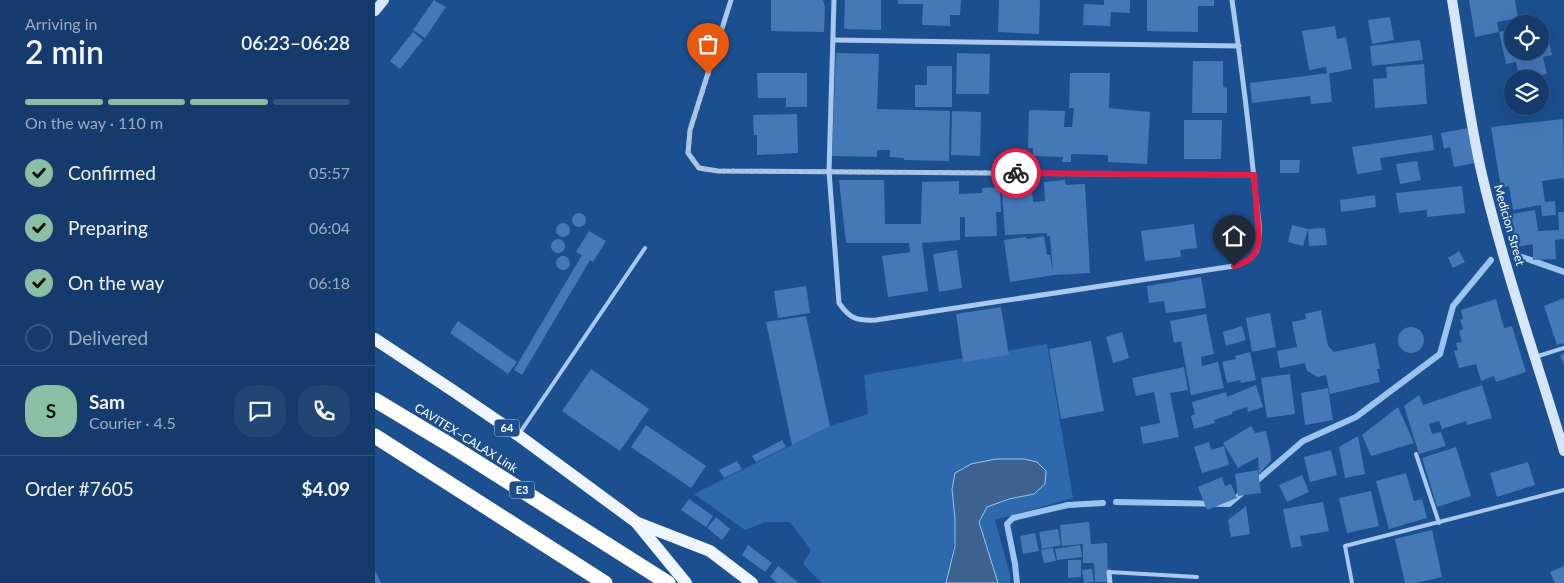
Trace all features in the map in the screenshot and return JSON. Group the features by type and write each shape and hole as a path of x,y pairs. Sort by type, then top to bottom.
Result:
{"highway":[{"name":"CAVITEX–CALAX Link","path":"375,400 497,474 668,583"},
{"path":"375,436 605,583"}],"main road":[{"name":"64","path":"375,339 518,436 636,522 686,583"},
{"name":"64","path":"636,522 710,551 752,583"}],"street":[{"path":"375,10 384,0"},
{"path":"731,0 690,130 688,153 699,168 718,171 1254,175"},
{"path":"834,0 829,171 839,303 848,315 862,321 896,318 1243,264 1255,254 1259,239 1254,175 1233,0"},
{"name":"Medicion Street","path":"1452,0 1469,112 1483,178 1564,451"},
{"path":"834,40 1239,46"},
{"path":"1109,572 1110,583"}],"lane":[{"path":"518,436 645,248"},
{"path":"1535,357 1564,348"},
{"path":"1416,454 1439,523"},
{"path":"1352,583 1345,546 1564,490"},
{"path":"1109,572 1197,577"}],"shaded area":[{"path":"1047,344 1073,498 995,520 1010,575 1010,583 998,583 978,522 987,507 1009,499 952,489 955,536 946,583 822,583 803,564 811,550 790,522 765,522 745,530 694,494 830,426 868,414 864,375"},
{"path":"996,459 1024,459 1037,462 1046,471 1045,484 1034,494 1009,499 987,507 979,522 998,583 946,583 955,546 952,489 955,473 971,464"}],"building":[{"path":"434,0 446,7 425,38 413,30"},
{"path":"771,0 823,0 825,7 824,32 771,31"},
{"path":"845,0 881,0 881,30 844,29"},
{"path":"898,0 961,0 960,15 950,15 950,26 922,25 923,4 898,4"},
{"path":"999,0 1040,0 1039,34 998,32"},
{"path":"1104,0 1130,0 1130,13 1111,12 1110,26 1083,25 1084,4 1104,5"},
{"path":"1147,0 1214,0 1214,6 1198,6 1198,32 1147,31"},
{"path":"1469,0 1515,0 1518,15 1504,15 1504,21 1497,22 1499,32 1475,37"},
{"path":"1390,17 1394,40 1372,44 1368,20"},
{"path":"1335,26 1337,39 1346,37 1352,69 1327,74 1326,67 1309,70 1302,31"},
{"path":"1504,31 1504,55 1499,32"},
{"path":"413,32 423,40 400,69 390,61"},
{"path":"1420,40 1423,60 1372,66 1370,46"},
{"path":"1549,41 1552,55 1549,56"},
{"path":"836,53 879,54 877,109 950,111 949,161 904,160 904,158 890,157 890,150 877,150 877,157 832,156"},
{"path":"957,53 990,54 989,94 956,94"},
{"path":"1505,60 1544,60 1546,70 1518,70 1516,62 1506,64"},
{"path":"1193,61 1223,61 1223,87 1227,88 1227,113 1192,113"},
{"path":"1424,64 1427,104 1375,108 1373,79 1387,78 1386,67"},
{"path":"927,66 952,66 952,107 915,107 915,85 927,85"},
{"path":"757,73 807,73 807,107 786,107 786,98 758,98"},
{"path":"1070,73 1110,73 1109,108 1150,112 1147,164 1108,162 1108,155 1071,154 1071,162 1062,162 1063,157 1033,156 1033,148 1028,148 1029,110 1065,111 1064,127 1072,127 1074,108 1069,108"},
{"path":"1329,73 1332,102 1311,104 1310,96 1252,103 1250,83"},
{"path":"952,111 981,112 980,156 951,155"},
{"path":"797,114 798,153 757,155 757,135 754,135 753,115"},
{"path":"1563,119 1564,178 1542,181 1545,202 1555,201 1556,215 1542,216 1541,205 1513,210 1509,186 1501,188 1491,127"},
{"path":"1184,120 1222,120 1221,159 1184,159"},
{"path":"1468,128 1475,163 1454,167 1450,147 1444,149 1441,133"},
{"path":"1432,135 1434,150 1380,158 1382,170 1357,174 1352,147"},
{"path":"1280,160 1300,160 1299,173 1280,173"},
{"path":"1417,161 1421,180 1400,184 1396,164"},
{"path":"839,180 884,180 885,224 921,224 922,182 959,181 959,194 982,193 982,188 1000,187 1001,212 996,212 997,236 965,237 965,217 960,217 960,240 922,243 928,291 888,297 882,256 910,252 909,243 846,243"},
{"path":"1065,180 1066,185 1085,184 1090,273 1054,275 1010,282 1004,240 1044,236 1047,255 1050,255 1053,273 1050,236 1047,236 1047,233 1005,235 1002,190 1032,189 1033,202 1045,201 1044,182"},
{"path":"1462,186 1465,213 1427,217 1427,210 1399,213 1396,193"},
{"path":"1375,195 1376,207 1341,212 1340,200"},
{"path":"1535,210 1538,231 1559,230 1558,212 1564,212 1564,239 1555,240 1556,259 1533,260 1533,244 1516,247 1511,214"},
{"path":"576,213 582,213 586,220 582,227 576,227 572,223 572,217"},
{"path":"560,223 566,223 570,230 566,237 560,237 556,233 556,227"},
{"path":"1194,224 1197,248 1180,250 1181,257 1145,261 1141,231"},
{"path":"1292,225 1308,229 1303,246 1288,242"},
{"path":"1325,228 1327,245 1309,246 1308,229"},
{"path":"589,231 606,241 593,262 590,260 522,375 514,370 582,255 576,252"},
{"path":"555,239 561,239 565,246 561,253 555,253 551,249 551,243"},
{"path":"957,250 962,288 939,292 933,254"},
{"path":"1459,251 1465,262 1453,268 1448,258"},
{"path":"560,256 566,256 570,263 566,270 560,270 556,266 556,260"},
{"path":"1201,277 1206,308 1166,313 1164,301 1149,303 1147,286"},
{"path":"806,286 810,313 778,318 774,291"},
{"path":"1564,298 1564,343 1557,345 1544,306"},
{"path":"1496,299 1504,328 1512,326 1526,372 1496,382 1494,376 1481,381 1476,364 1459,368 1454,351 1458,350 1456,343 1462,342 1459,331 1463,329 1460,320 1463,319 1461,310"},
{"path":"1001,307 1009,355 963,362 956,314"},
{"path":"1321,310 1328,346 1334,352 1375,343 1380,369 1377,369 1380,382 1330,394 1326,375 1318,377 1307,371 1305,363 1280,368 1277,351 1297,347 1292,322 1306,319 1305,314"},
{"path":"1270,313 1276,347 1252,352 1246,318"},
{"path":"1206,314 1214,354 1201,357 1202,366 1218,362 1224,388 1191,395 1181,341 1174,343 1170,321"},
{"path":"806,316 830,426 792,445 766,322"},
{"path":"458,321 517,362 508,374 450,333"},
{"path":"1242,326 1246,340 1226,346 1223,332"},
{"path":"1411,327 1420,331 1424,340 1420,349 1411,353 1402,349 1398,340 1402,331"},
{"path":"1122,332 1129,358 1113,363 1106,337"},
{"path":"1091,341 1104,411 1061,419 1049,349"},
{"path":"1250,352 1256,380 1241,383 1240,380 1227,383 1222,362 1236,359 1235,356"},
{"path":"1564,354 1564,366 1560,355"},
{"path":"1184,367 1188,390 1170,393 1179,437 1143,444 1140,427 1160,423 1154,392 1136,396 1132,378"},
{"path":"591,369 649,409 620,451 562,411"},
{"path":"1290,374 1295,414 1267,418 1261,378"},
{"path":"1256,385 1263,407 1248,412 1247,407 1214,420 1215,423 1194,429 1191,416 1195,414 1192,402 1226,392 1227,397"},
{"path":"1482,385 1492,418 1467,425 1466,421 1442,429 1439,421 1429,424 1432,434 1441,432 1446,446 1419,454 1404,406 1419,395 1423,405"},
{"path":"1328,388 1333,420 1305,425 1301,393"},
{"path":"1398,407 1414,443 1371,456 1362,435"},
{"path":"646,425 706,466 691,488 631,447"},
{"path":"1251,426 1255,433 1266,431 1270,449 1271,461 1259,474 1258,457 1238,468 1223,443"},
{"path":"1358,436 1365,474 1345,478 1339,447"},
{"path":"782,440 786,447 756,462 752,456"},
{"path":"1209,442 1211,450 1224,446 1229,465 1202,473 1194,447"},
{"path":"1456,447 1471,496 1437,507 1422,458"},
{"path":"1331,450 1337,475 1310,482 1304,457"},
{"path":"737,461 742,469 724,478 719,470"},
{"path":"1528,462 1535,485 1497,497 1490,473"},
{"path":"1258,470 1261,493 1238,496 1235,474"},
{"path":"1406,473 1414,501 1422,499 1427,518 1389,529 1376,481"},
{"path":"1302,475 1309,492 1287,502 1279,485"},
{"path":"1222,477 1225,486 1231,484 1237,498 1207,510 1198,487"},
{"path":"1371,491 1379,526 1347,533 1339,498"},
{"path":"689,499 713,516 706,527 681,510"},
{"path":"1323,502 1329,531 1300,536 1302,546 1291,548 1283,509"},
{"path":"1246,506 1250,534 1231,537 1228,520"},
{"path":"716,517 730,529 722,540 707,528"},
{"path":"1089,522 1091,544 1107,543 1108,582 1095,582 1094,563 1083,563 1083,544 1062,546 1060,525"},
{"path":"1058,529 1061,545 1042,549 1039,532"},
{"path":"1432,530 1442,577 1416,583 1405,583 1395,539"},
{"path":"1035,533 1039,551 1023,554 1020,536"},
{"path":"748,545 772,563 765,572 742,555"},
{"path":"1080,545 1082,557 1057,560 1055,549"},
{"path":"1053,548 1056,561 1044,563 1041,550"},
{"path":"1068,560 1081,560 1081,577 1068,578"},
{"path":"778,566 799,583 777,583 770,577"},
{"path":"1564,566 1564,583 1555,583 1550,572"},
{"path":"1092,569 1094,582 1084,583 1082,570"},
{"path":"375,571 381,583 375,583"}],"waterway":[{"path":"1519,256 1564,272"},
{"path":"1253,484 1303,441 1356,417 1440,354 1453,306 1491,260"},
{"path":"1116,502 1229,504 1241,494"},
{"path":"1017,583 1007,524 1013,518 1068,505 1103,503"}],"way so far":[{"path":"708,74 690,130 688,153 699,168 718,171 1016,173"}],"route":[{"path":"1016,173 1254,175 1258,247 1251,259 1243,264 1234,266"}]}
